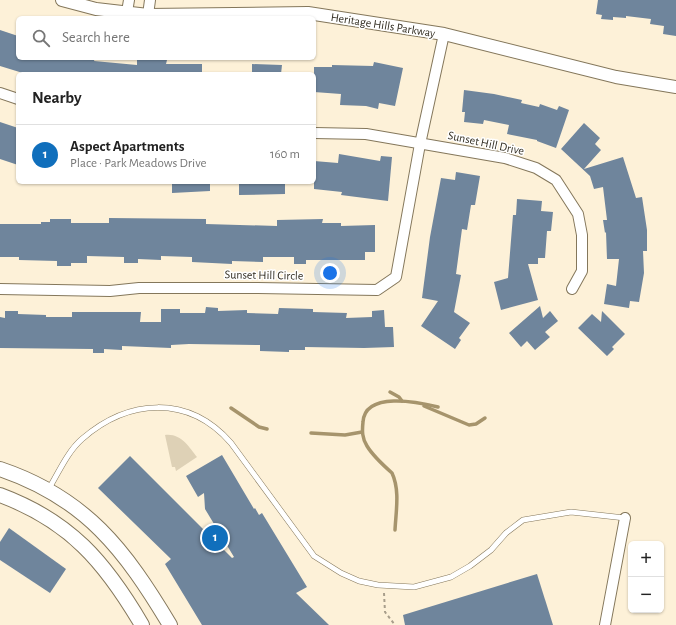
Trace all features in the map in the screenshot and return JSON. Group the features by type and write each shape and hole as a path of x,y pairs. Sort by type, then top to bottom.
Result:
{"main road":[{"path":"0,469 33,482 90,519 113,541 134,568 170,625"},
{"path":"0,495 29,507 64,528 86,547 106,570 142,625"}],"street":[{"name":"Heritage Hills Parkway","path":"62,0 96,9 148,15 308,13 444,34 616,77 676,87"},
{"path":"127,12 129,0"},
{"path":"148,15 150,0"},
{"name":"Sunset Hill Circle","path":"0,289 110,290 139,288 258,288 377,290 396,277 420,144 444,34"},
{"path":"0,93 16,98"},
{"name":"Sunset Hill Drive","path":"316,133 366,134 505,158 536,168 556,180 578,214 582,235 582,271 572,289"},
{"path":"605,625 625,518"}],"lane":[{"path":"48,491 65,461 81,440 103,424 133,411 161,406 179,409 218,428 231,443 314,556 342,573 359,581 384,586 414,587 451,577 470,566 491,550 506,533 523,520 571,512 625,518"}],"path":[{"path":"384,586 384,606 394,625"}],"shaded area":[{"path":"165,435 180,438 188,445 197,457 176,471 175,467 172,467"}],"building":[{"path":"598,0 676,0 676,36 663,34 664,26 650,24 651,19 626,16 626,18 613,17 613,20 601,19 602,15 596,14"},
{"path":"0,30 16,35 16,60 94,60 137,65 137,60 167,60 166,64 202,64 202,72 20,72 0,66"},
{"path":"374,62 403,68 395,106 379,103 378,109 366,106 340,105 341,94 316,92 316,72 314,72 314,67 332,67 332,65 373,66"},
{"path":"252,64 282,65 281,72 252,72"},
{"path":"464,90 522,100 521,103 539,107 540,104 557,110 559,106 569,110 556,148 537,140 507,134 509,125 484,120 483,124 464,122 465,112 462,112"},
{"path":"0,122 16,127 16,164 0,159"},
{"path":"584,123 600,138 595,144 601,150 584,169 623,157 636,198 642,197 647,230 647,251 643,251 644,273 639,302 630,301 629,308 604,304 607,284 616,286 619,259 607,259 606,232 605,233 603,220 607,220 603,187 594,189 590,176 561,149"},
{"path":"339,154 380,161 381,156 392,157 388,201 341,195 342,192 314,189 314,184 316,184 316,161 338,163"},
{"path":"456,172 480,176 475,205 471,205 467,230 462,229 456,274 461,275 454,312 470,323 459,338 461,340 455,349 421,326 438,301 422,298 430,237 441,178 455,180"},
{"path":"172,184 210,184 210,191 172,193"},
{"path":"239,184 285,184 285,194 239,195"},
{"path":"517,199 542,201 541,211 553,212 551,231 547,231 545,258 538,258 538,264 528,264 538,300 501,310 494,282 508,278 513,215 516,215"},
{"path":"109,218 206,219 206,224 277,226 277,220 323,219 322,223 341,223 341,226 375,225 375,252 365,252 365,260 306,260 306,264 294,264 294,257 263,257 263,262 232,261 232,264 192,262 192,257 161,256 161,260 138,259 138,263 124,263 124,257 87,256 87,263 71,263 71,266 57,266 57,261 19,260 19,257 0,257 0,224 41,224 41,222 50,222 50,219 71,219 71,223 109,223"},
{"path":"540,306 543,318 550,311 558,321 545,332 550,337 535,350 527,341 521,347 509,333"},
{"path":"206,307 218,308 218,311 247,310 247,313 278,314 279,308 313,309 313,312 347,313 346,318 372,317 372,311 384,310 385,327 393,327 394,347 305,347 305,350 289,350 289,352 260,351 260,345 189,344 171,345 171,348 122,346 122,350 104,349 104,353 93,353 93,349 0,348 0,317 5,318 5,311 18,311 18,314 46,315 46,317 72,317 72,312 141,312 140,322 161,322 161,309 180,309 180,313 205,313"},
{"path":"602,311 625,334 612,347 614,349 607,356 578,328 592,314 601,322"},
{"path":"222,455 254,509 255,508 259,515 262,513 307,587 296,593 329,625 202,625 165,564 171,559 98,488 130,456 232,558 234,557 205,509 204,493 198,497 186,476"},
{"path":"9,528 66,569 50,593 0,560 0,542"},
{"path":"537,574 553,625 405,625 403,615"}],"waterway":[{"path":"390,392 399,397 402,401"},
{"path":"395,530 397,501 396,486 392,473 375,457 365,443 362,428 366,412 373,406 382,402 394,401 406,401 438,407"},
{"path":"424,406 469,425 476,424 485,418"},
{"path":"231,408 259,427 267,429"},
{"path":"311,433 345,435 362,432"}],"place":[{"name":"Aspect Apartments","path":"215,538"}]}
